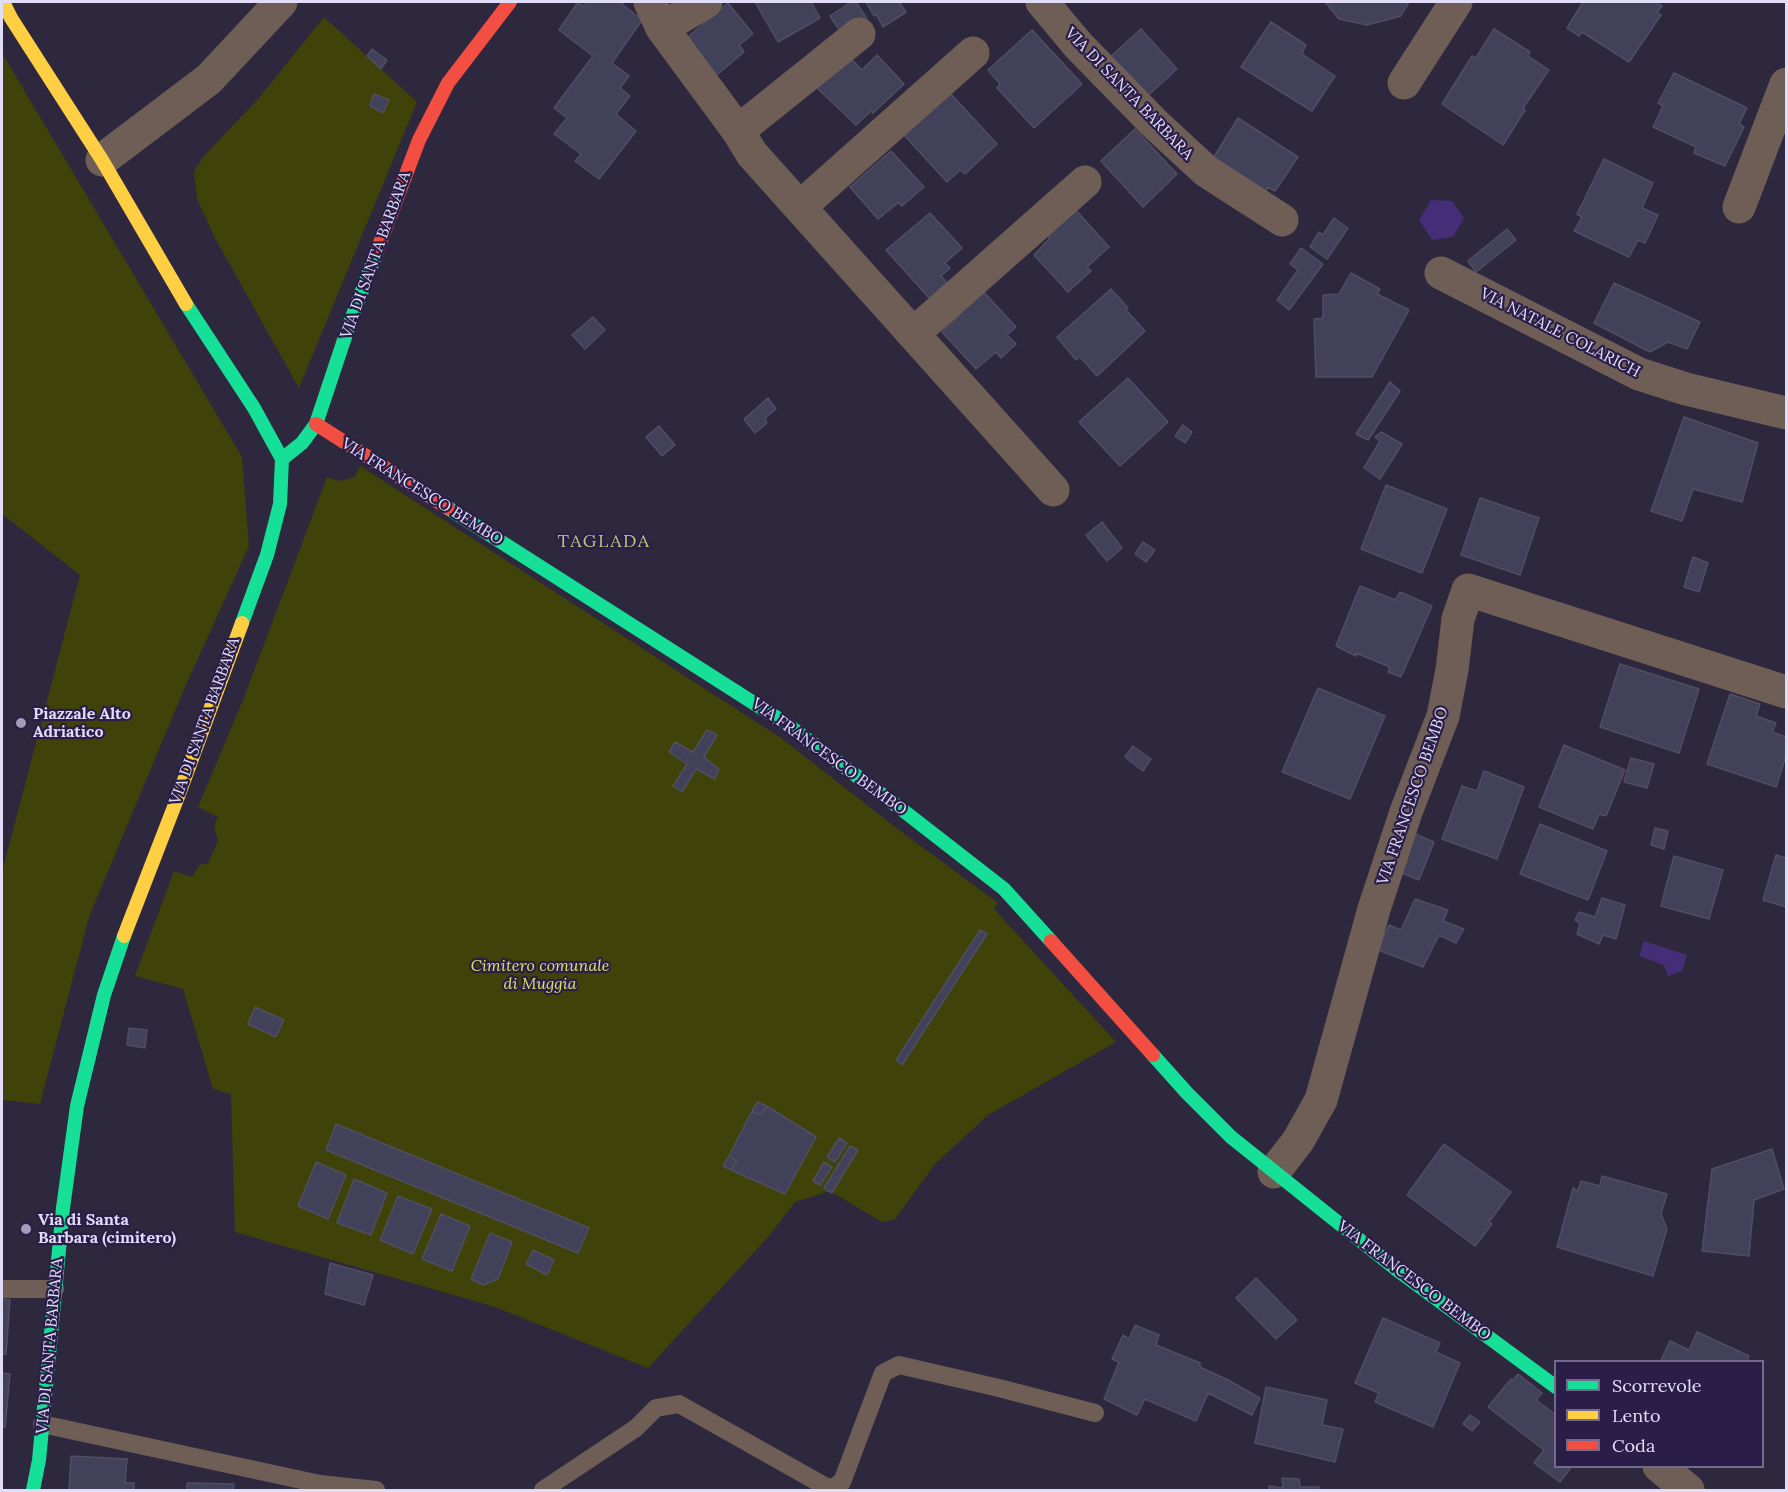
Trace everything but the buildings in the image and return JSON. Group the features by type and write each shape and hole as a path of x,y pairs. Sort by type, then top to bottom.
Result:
{"street":[{"path":"3,2 102,160 182,298 254,408 282,459"},
{"path":"102,160 209,79 281,2"},
{"name":"VIA DI SANTA BARBARA","path":"33,1491 39,1460 63,1208 77,1106 104,995 130,917 179,794 267,555 280,504 282,459 302,443 316,424 348,328 418,140 448,83 510,2"},
{"path":"706,2 656,15 752,154 1053,490"},
{"name":"VIA DI SANTA BARBARA","path":"1042,2 1078,45 1154,123 1206,171 1282,220"},
{"path":"1404,83 1456,2"},
{"path":"738,131 859,34"},
{"path":"800,207 973,53"},
{"path":"1739,207 1786,84"},
{"path":"913,334 1085,182"},
{"name":"VIA NATALE COLARICH","path":"1441,273 1639,374 1686,389 1786,414"},
{"name":"VIA FRANCESCO BEMBO","path":"316,424 785,723 985,874 1004,889 1187,1093 1232,1137 1396,1269 1554,1387"},
{"name":"VIA FRANCESCO BEMBO","path":"1274,1172 1298,1141 1321,1101 1374,909 1406,812 1443,716 1458,620 1468,590 1786,692"},
{"path":"1660,1468 1688,1491"}],"lane":[{"path":"2,1289 55,1288"},
{"path":"543,1491 636,1428 656,1408 679,1404 830,1489 842,1482 884,1373 899,1365 1095,1413"},
{"path":"42,1424 283,1483 320,1484 376,1491"}],"green space":[{"path":"324,17 417,102 299,388 215,238 197,199 194,171 204,156 259,98"},
{"path":"2,53 242,457 249,546 185,687 89,917 40,1104 2,1100 2,872 80,575 2,514"},
{"name":"Cimitero comunale di Muggia","path":"360,466 781,738 899,830 998,903 994,909 1116,1042 988,1115 935,1164 895,1219 882,1222 830,1191 795,1202 769,1236 648,1368 495,1307 235,1232 231,1094 213,1089 183,989 135,976 174,871 192,877 199,865 208,863 218,841 214,826 218,817 198,807 243,700 327,477 339,481 355,477"}],"shaded area":[{"path":"1431,200 1452,201 1464,218 1453,237 1432,240 1419,220"},
{"path":"1644,941 1687,955 1682,971 1668,976 1664,965 1639,956"}],"traffic: fast":[{"path":"242,623 267,555 280,504 282,459 302,443 316,424 377,251"},
{"path":"186,304 254,408 282,459"},
{"path":"448,508 785,723 1004,889 1051,941"},
{"path":"33,1490 39,1460 63,1208 77,1106 104,995 124,936"},
{"path":"1153,1055 1231,1137 1396,1269 1554,1386"}],"traffic: slow":[{"path":"3,2 102,160 186,304"},
{"path":"124,936 242,623"}],"traffic: jam":[{"path":"377,251 419,140 448,83 510,2"},
{"path":"316,424 448,508"},
{"path":"1051,941 1153,1055"}],"place":[{"name":"Piazzale Alto Adriatico","path":"21,723"},
{"name":"Via di Santa Barbara (cimitero)","path":"26,1229"}],"district":[{"name":"TAGLADA","path":"604,542"}]}
